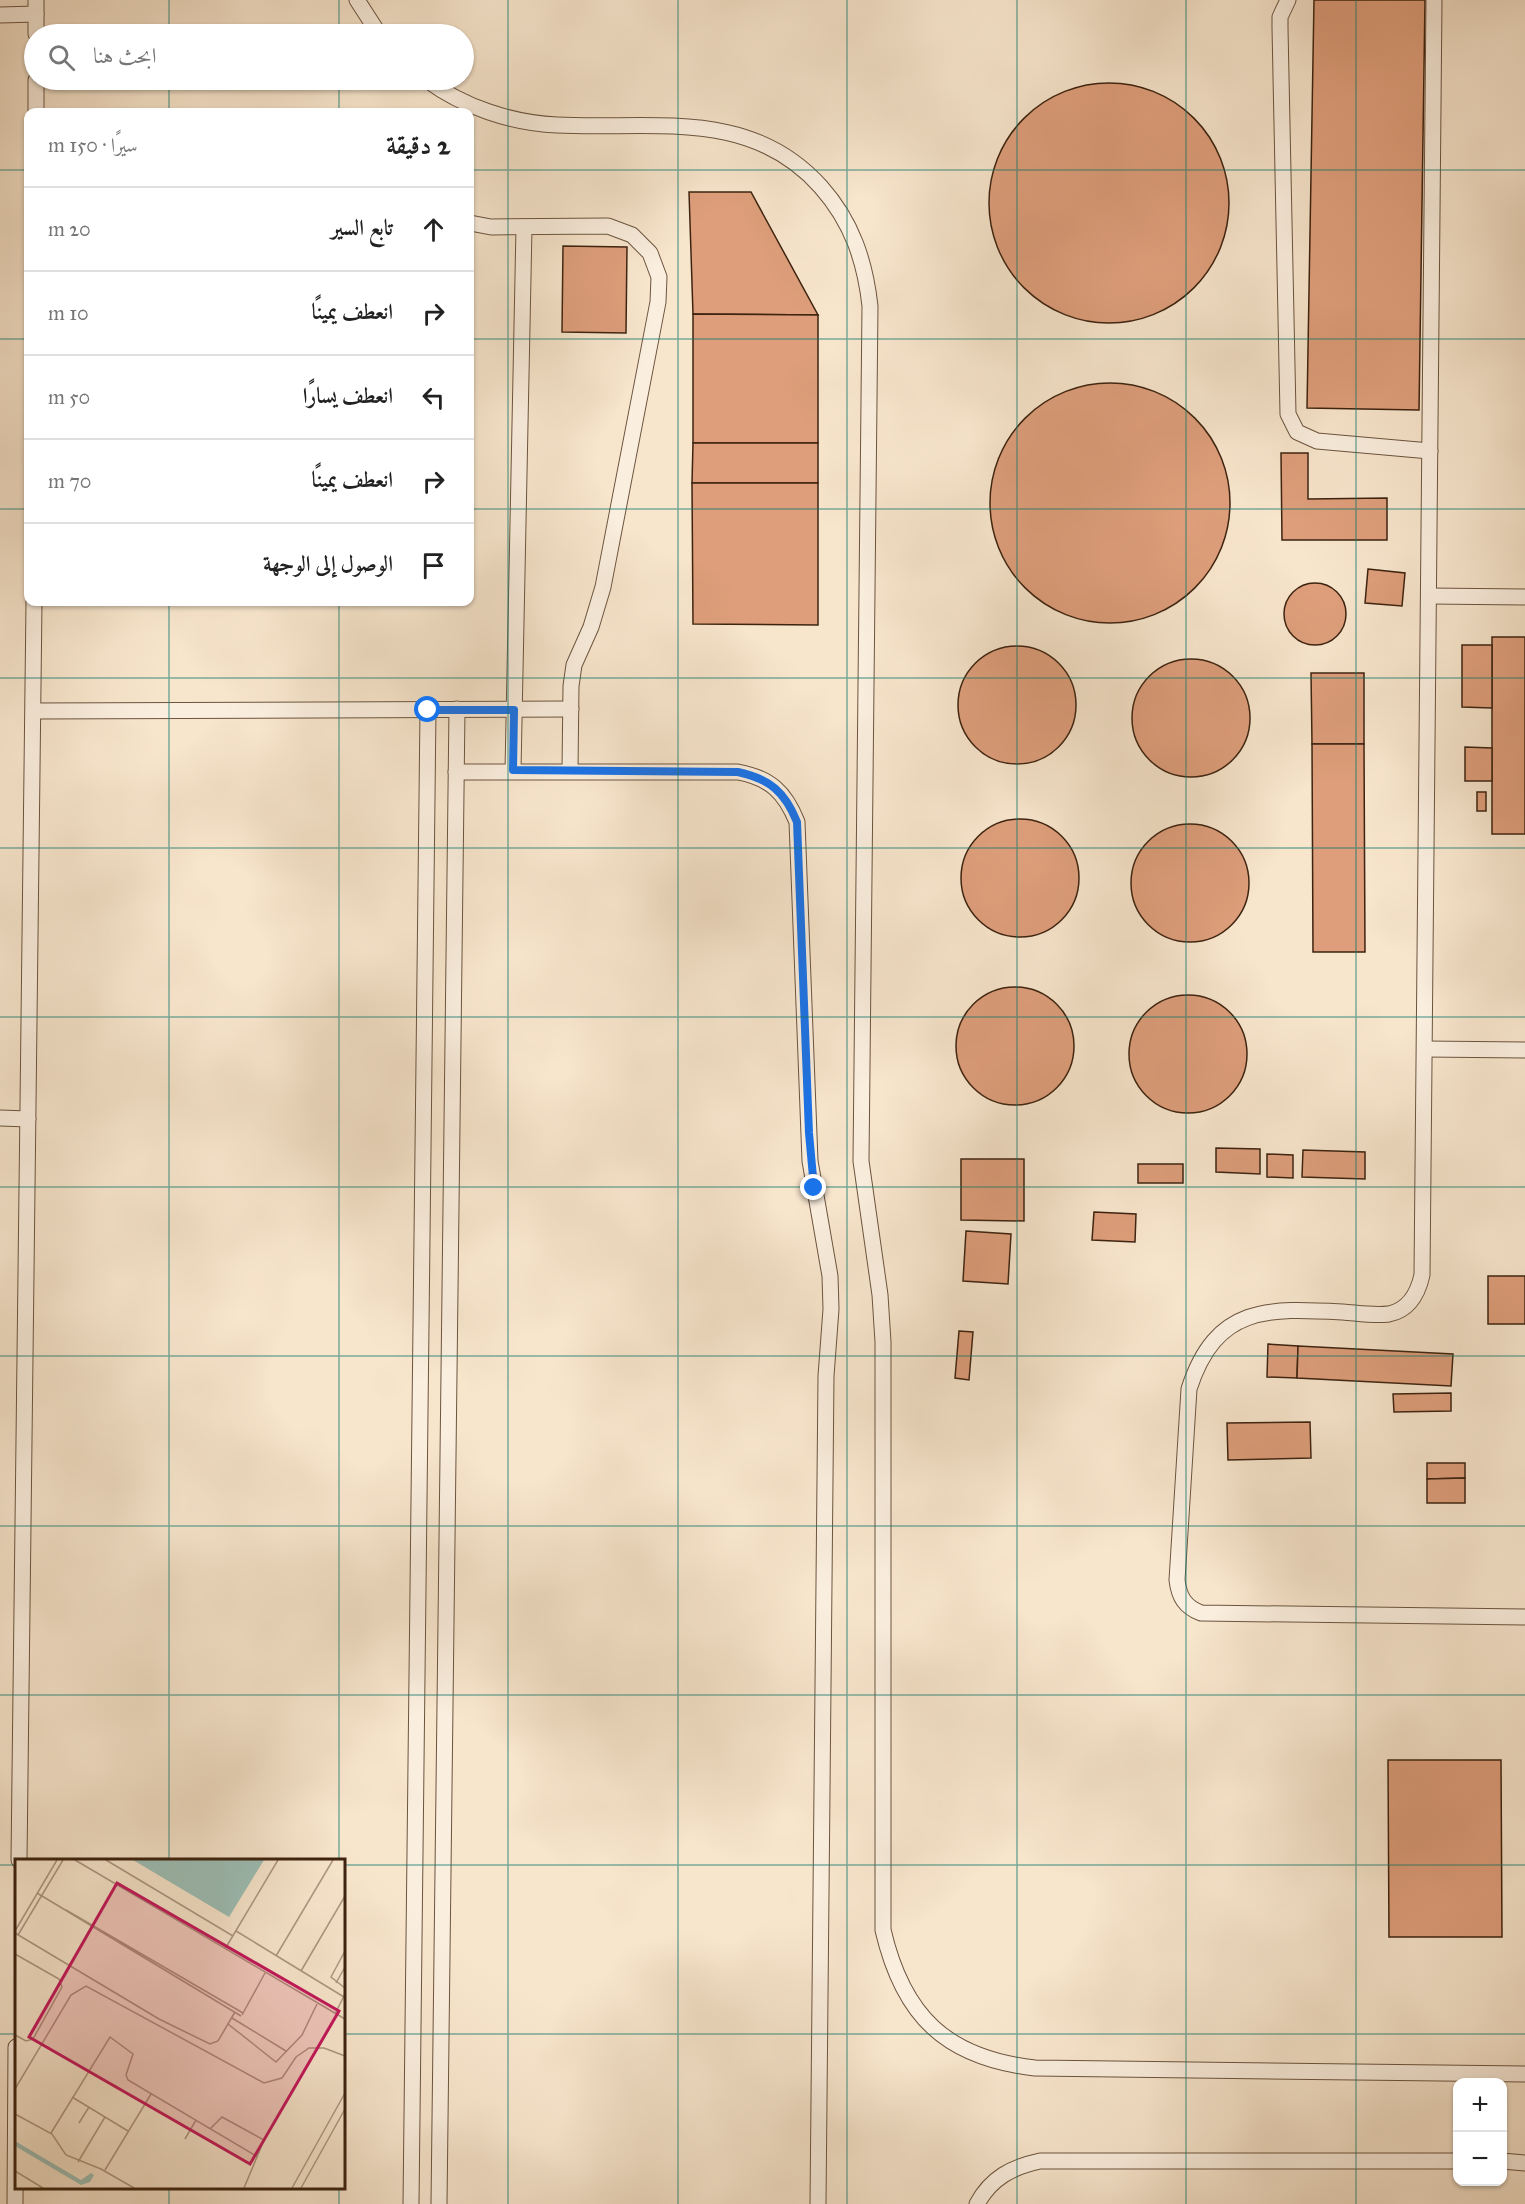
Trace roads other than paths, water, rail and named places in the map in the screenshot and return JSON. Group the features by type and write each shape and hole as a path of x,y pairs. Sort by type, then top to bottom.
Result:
{"lane":[{"path":"357,0 373,24"},
{"path":"1288,0 1280,17 1288,414 1298,432 1307,438 1430,451"},
{"path":"1434,0 1422,1275 1419,1288 1412,1300 1390,1314 1284,1308 1262,1312 1241,1320 1223,1332 1208,1349 1196,1368 1189,1389 1178,1590 1186,1605 1201,1613 1525,1617"},
{"path":"0,15 36,7 36,24"},
{"path":"36,90 36,108"},
{"path":"443,90 462,101 524,122 556,125 699,127 745,136 771,147 795,162 834,201 860,251 867,278 870,306 861,1161 880,1295 883,1342 883,1930 890,1962 903,1991 922,2016 945,2038 973,2055 1003,2065 1035,2068 1525,2074"},
{"path":"474,224 491,227 608,226 632,235 650,253 659,277 658,302 603,586 591,627 574,665 570,770"},
{"path":"513,770 524,227"},
{"path":"1429,596 1525,597"},
{"path":"19,1859 34,606"},
{"path":"34,711 571,709"},
{"path":"411,2204 428,710"},
{"path":"440,2204 457,710"},
{"path":"456,772 570,770 738,772 758,776 776,786 789,802 797,822 810,1161 830,1276 831,1309 826,1376 818,2204"},
{"path":"1425,1049 1525,1050"},
{"path":"0,1118 28,1119"},
{"path":"977,2204 995,2180 1011,2169 1040,2160 1453,2161"},
{"path":"1507,2162 1525,2163"},
{"path":"15,2189 15,2204"}]}
